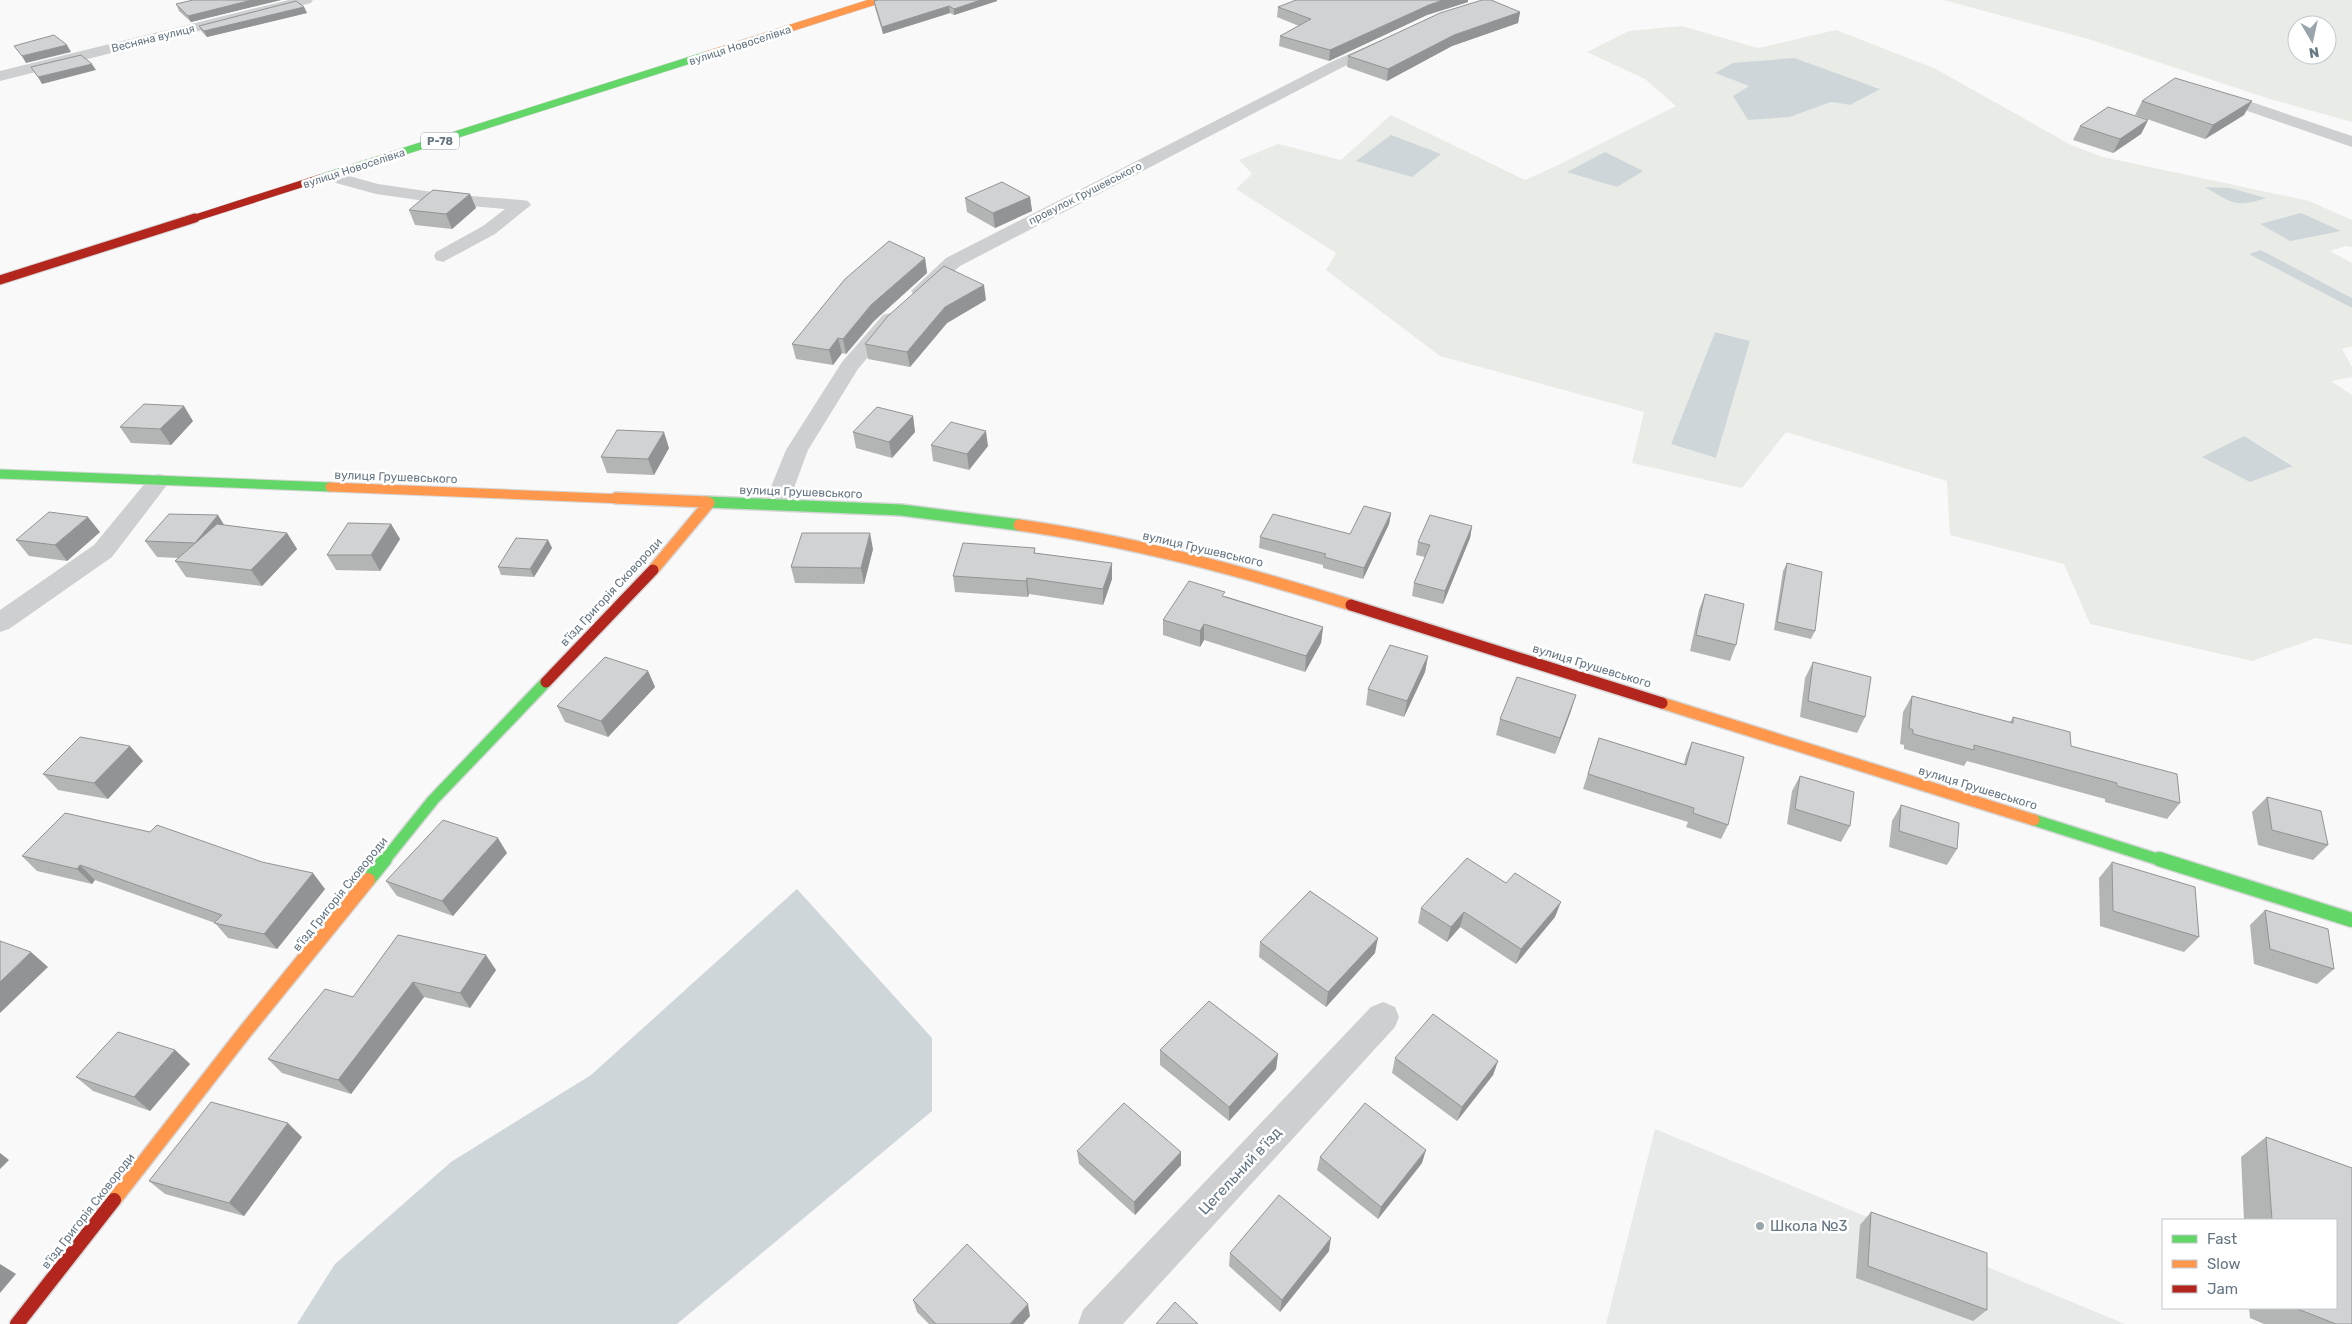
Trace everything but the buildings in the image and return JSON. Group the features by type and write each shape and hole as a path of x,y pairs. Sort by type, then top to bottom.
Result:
{"street":[{"name":"Весняна вулиця","path":"0,76 306,0"},
{"name":"вулиця Новоселівка","path":"0,280 879,0"},
{"name":"провулок Грушевського","path":"776,504 797,450 849,366 882,326 953,262 1336,65 1398,36"},
{"path":"2197,88 2352,142"},
{"path":"331,176 376,189 446,199 522,205 489,230 443,256"},
{"name":"вулиця Грушевського","path":"0,474 900,510 1059,530 1243,571 2352,920"},
{"path":"0,624 103,551 160,481"},
{"name":"в'їзд Григорія Сковороди","path":"17,1324 244,1033 433,800 654,569 709,503"},
{"name":"Цегельний в'їзд","path":"1097,1324 1383,1017"}],"shaded area":[{"path":"1943,0 2352,0 2352,122 2270,99 2085,38"},
{"path":"1682,26 1758,48 1836,30 1936,69 2071,145 2103,157 2309,201 2352,220 2352,247 2346,246 2330,251 2352,263 2352,298 2261,250 2250,254 2352,308 2352,346 2342,349 2352,367 2352,377 2331,381 2352,395 2352,645 2316,638 2252,661 2090,624 2064,564 1950,535 1947,481 1786,432 1742,488 1632,463 1644,412 1440,356 1326,270 1336,253 1236,189 1252,174 1239,160 1278,144 1341,160 1391,115 1525,180 1676,106 1645,79 1587,52 1629,31","holes":["1716,73 1856,81 1879,88 1850,105 1831,102 1790,117 1733,96 1749,86","1715,332 1750,341 1716,458 1671,444","2244,436 2293,466 2203,457"]},
{"path":"1794,58 1880,89 1850,105 1831,102 1790,117 1748,120 1733,96 1749,86 1715,73 1733,63"},
{"path":"1391,135 1441,154 1412,177 1356,161"},
{"path":"1605,152 1643,171 1617,187 1567,172"},
{"path":"2205,187 2230,188 2266,198 2247,203 2234,202"},
{"path":"2301,213 2341,231 2290,241 2260,224"},
{"path":"2261,250 2352,298 2352,308 2249,254"},
{"path":"1715,332 1750,341 1716,458 1671,444"},
{"path":"2244,436 2293,466 2250,482 2202,457"},
{"path":"797,889 932,1038 932,1111 677,1324 297,1324 335,1264 451,1162 591,1075"},
{"name":"Школа №3","path":"1655,1129 2125,1324 1606,1324"}],"traffic: fast":[{"path":"320,178 706,55"},
{"path":"0,474 330,487"},
{"path":"707,502 901,510 1019,525"},
{"path":"368,880 433,800 546,682"},
{"path":"2034,820 2352,920"}],"traffic: slow":[{"path":"706,55 879,0"},
{"path":"330,487 707,502"},
{"path":"653,570 709,503"},
{"path":"1019,525 1103,539 1187,558 1228,568 1351,605"},
{"path":"1662,703 2034,820"},
{"path":"114,1200 244,1033 368,880"}],"traffic: jam":[{"path":"0,280 320,178"},
{"path":"546,682 653,570"},
{"path":"1351,605 1662,703"},
{"path":"17,1324 114,1200"}],"place":[{"name":"Школа №3","path":"1760,1226"}]}
